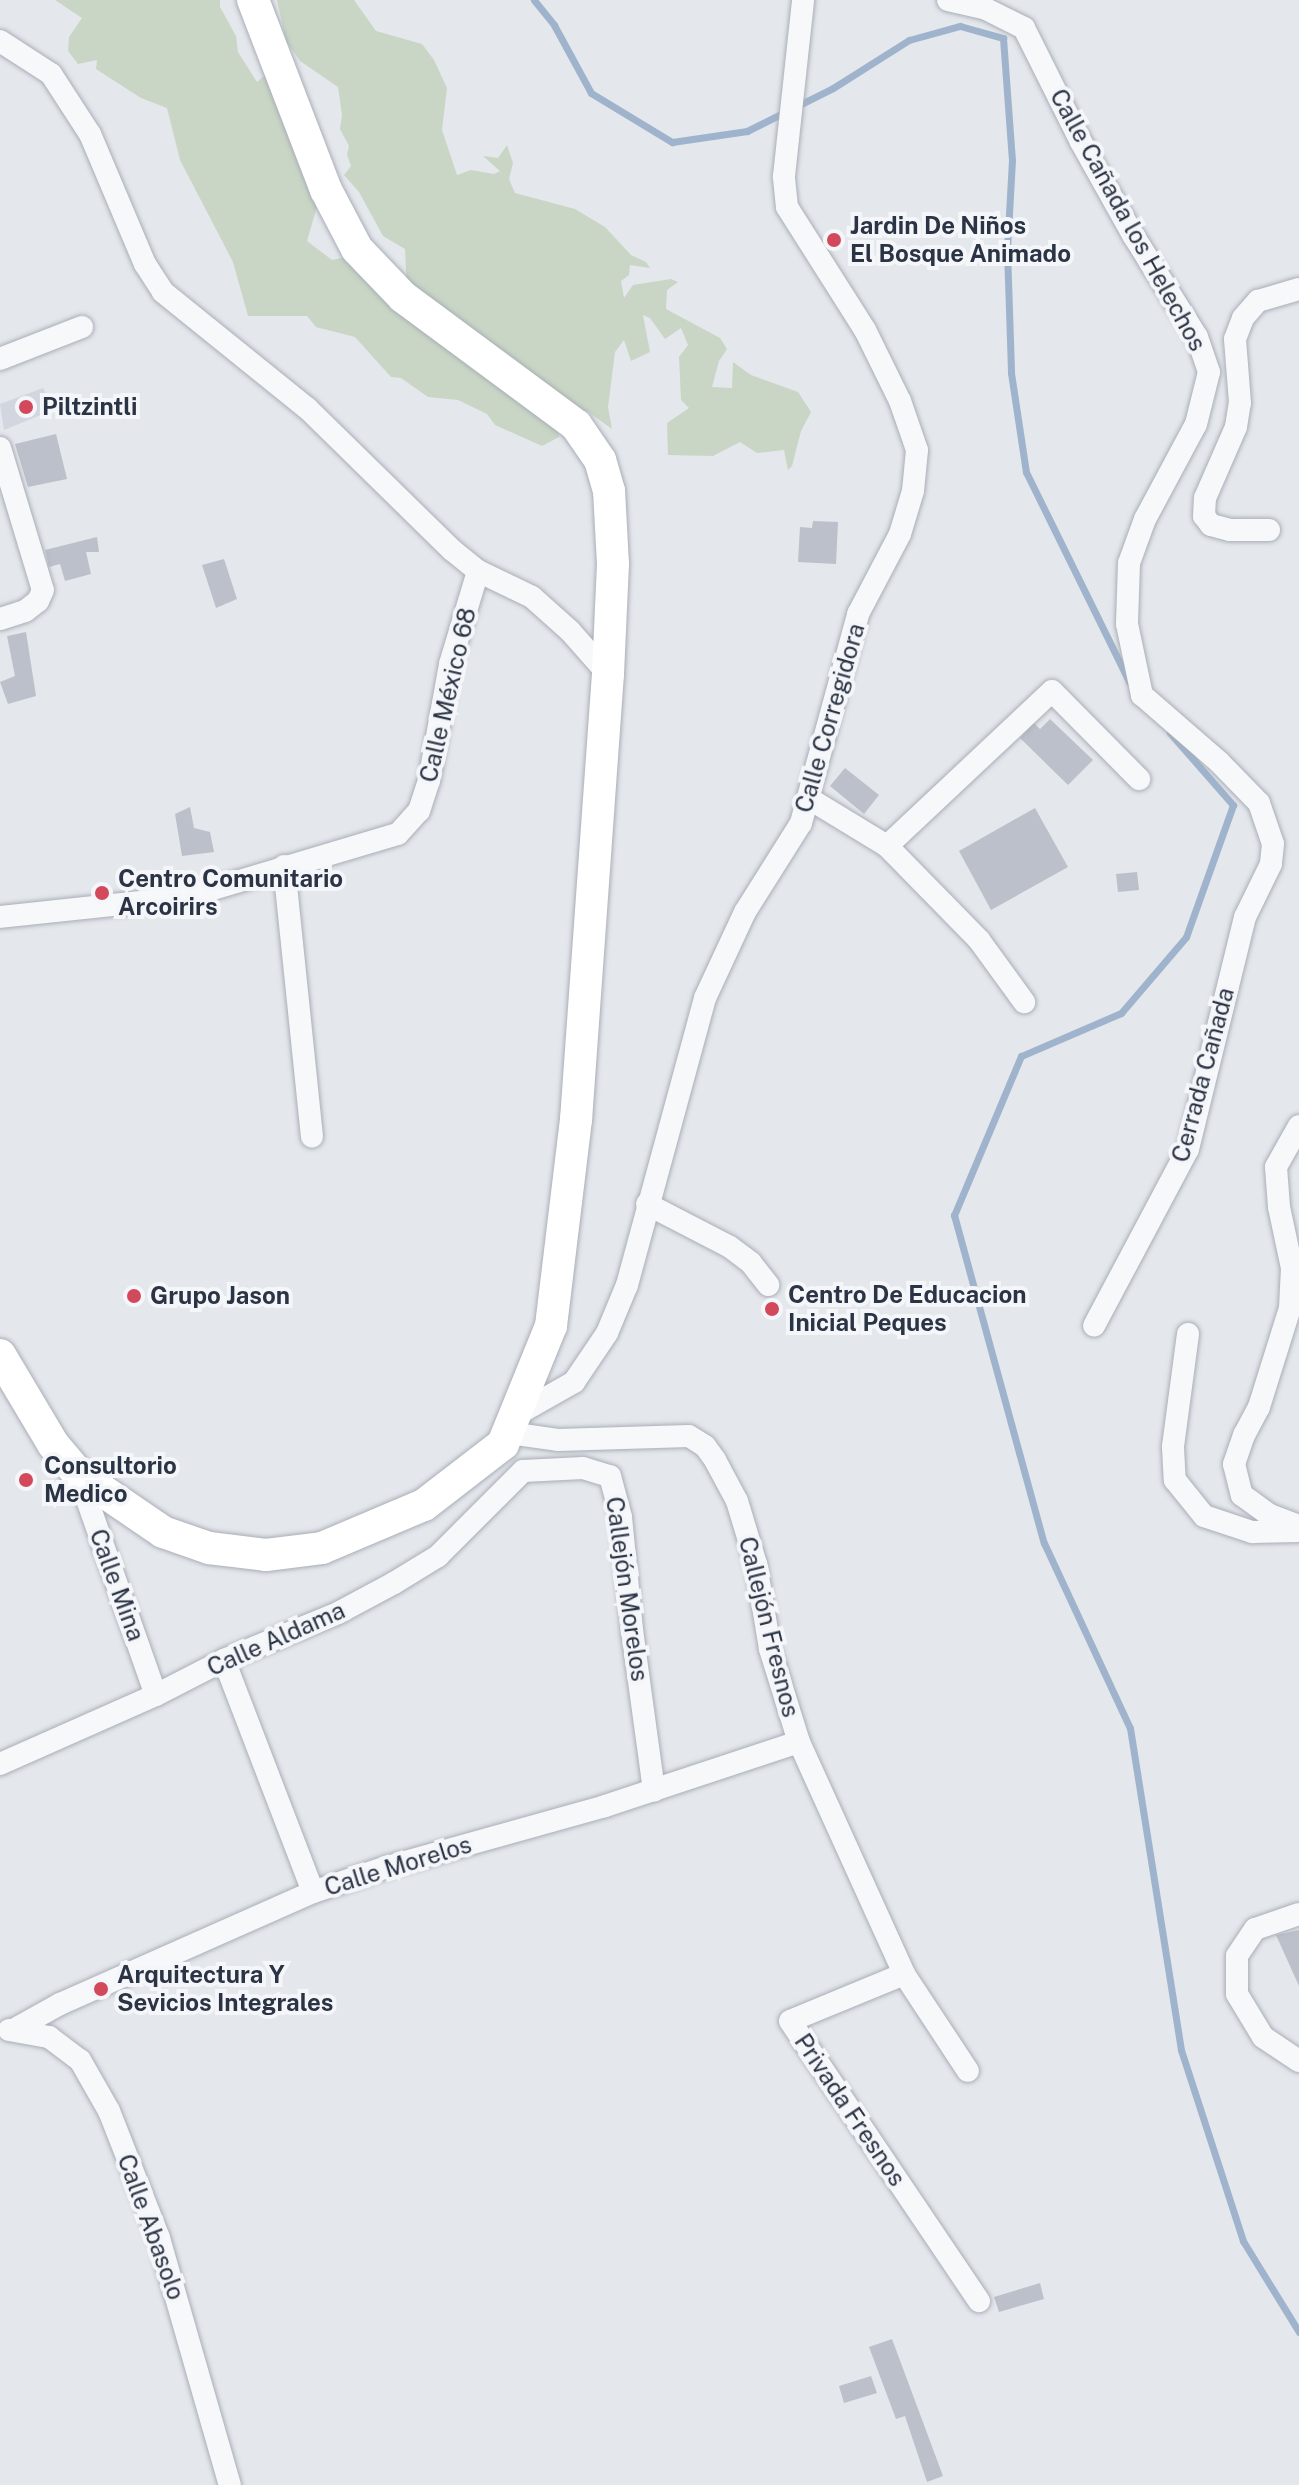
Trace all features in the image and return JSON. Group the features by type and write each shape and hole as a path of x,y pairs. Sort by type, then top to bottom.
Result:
{"street":[{"path":"78,1474 163,1532 209,1548 266,1555 322,1548 424,1505 509,1431 551,1326 562,1250 576,1120 608,674 613,564 609,491 600,460 576,425 403,297 357,249 326,190 253,0"},
{"name":"Calle Corregidora","path":"509,1431 574,1382 607,1333 627,1285 705,998 745,912 801,823 810,799 846,650 863,603 900,534 913,491 917,450 900,401 865,330 787,207 784,176 803,0"},
{"name":"Calle Cañada los Helechos","path":"948,0 984,8 1024,28 1081,142 1133,235 1197,337 1209,372 1196,424 1145,519 1129,563 1127,624 1142,695 1219,762 1259,803 1273,844 1273,859"},
{"path":"0,41 51,74 90,134 145,264 163,292 307,408 478,571"},
{"path":"1269,530 1230,530 1211,525 1204,516 1205,498 1236,427 1240,403 1235,339 1243,318 1258,301 1299,289"},
{"path":"0,359 82,327"},
{"path":"0,448 43,590 38,601 25,611 0,619"},
{"name":"Calle México 68","path":"284,866 398,834 419,811 429,781 450,664 478,571 532,597 570,631 608,674"},
{"path":"887,846 1052,691 1139,779"},
{"path":"810,799 887,846 979,940 1024,1002"},
{"name":"Cerrada Cañada","path":"1094,1326 1188,1149 1245,917 1273,859"},
{"path":"0,917 186,897 284,866 312,1137"},
{"path":"1299,1126 1276,1167 1279,1207 1292,1268 1290,1308 1259,1407 1244,1435 1234,1464 1242,1495 1270,1515 1299,1528"},
{"path":"647,1204 730,1247 751,1263 768,1285"},
{"path":"1188,1334 1173,1447 1175,1480 1204,1516 1252,1532 1299,1528"},
{"name":"Calle Mina","path":"3,1371 53,1444 78,1474 156,1695"},
{"path":"509,1431 523,1471"},
{"name":"Callejón Fresnos","path":"509,1431 558,1440 689,1436 705,1446 737,1501 756,1564 770,1649 799,1742 904,1974 968,2071"},
{"name":"Callejón Morelos","path":"523,1471 583,1468 610,1476 621,1517 654,1790"},
{"name":"Calle Aldama","path":"0,1764 156,1695 224,1660 338,1613 438,1556 523,1471"},
{"path":"224,1660 313,1892"},
{"name":"Calle Morelos","path":"6,2030 313,1892 654,1790 799,1742"},
{"path":"1295,1916 1255,1929 1237,1956 1237,1994 1263,2037 1299,2061"},
{"name":"Privada Fresnos","path":"904,1974 790,2021 979,2301"},
{"name":"Calle Abasolo","path":"6,2030 49,2037 80,2060 109,2111 159,2238 230,2485"}],"shaded area":[{"name":"Piltzintli","path":"43,388 53,410 4,430 0,404"}],"green space":[{"path":"55,0 220,0 220,7 236,36 238,52 257,82 270,71 329,165 307,241 332,260 356,255 407,292 405,249 383,236 359,192 344,175 351,166 347,155 349,146 340,129 342,115 338,87 300,61 286,41 277,0 354,0 376,31 422,44 434,60 447,88 442,130 457,175 471,170 494,174 500,171 483,156 498,158 507,145 513,163 509,179 515,193 575,209 605,227 631,255 646,262 650,268 630,265 629,275 621,281 624,298 633,285 671,279 678,282 667,290 666,309 720,338 727,349 719,361 712,387 732,388 733,362 751,375 798,392 811,412 801,431 792,466 788,470 784,450 757,453 740,442 713,456 668,455 667,423 689,408 681,400 679,357 688,345 681,328 665,339 650,318 643,315 650,352 631,361 624,340 615,352 608,407 612,429 587,411 553,406 559,437 542,446 495,425 487,414 458,400 428,397 401,378 391,377 355,337 316,327 307,316 248,316 233,262 180,160 167,108 141,98 96,69 97,60 78,64 68,51 69,37 82,18"}],"building":[{"path":"56,434 67,479 28,487 15,444"},
{"path":"813,521 838,522 836,564 798,562 800,527 812,528"},
{"path":"97,537 99,552 86,552 91,574 65,581 60,564 49,567 45,550"},
{"path":"224,559 237,599 216,608 202,565"},
{"path":"26,632 36,696 8,704 0,682 15,676 7,636"},
{"path":"1050,719 1093,760 1068,785 1020,738 1034,723 1040,729"},
{"path":"845,768 879,795 864,814 830,786"},
{"path":"190,807 194,828 210,832 214,852 182,856 175,814"},
{"path":"1035,808 1068,867 991,910 959,851"},
{"path":"1137,872 1139,890 1118,892 1116,874"},
{"path":"1299,1930 1299,1986 1276,1935"},
{"path":"1040,2283 1044,2299 999,2312 994,2297"},
{"path":"892,2339 943,2476 927,2482 905,2416 896,2419 869,2347"},
{"path":"871,2376 877,2393 844,2403 839,2386"}],"waterway":[{"path":"534,0 554,25 591,93 672,142 747,131 833,88 909,40 960,26 1003,38 1012,160 1007,250 1011,373 1026,472 1130,683"},
{"path":"1170,733 1233,805 1186,937 1121,1013 1021,1056 954,1215 1044,1543 1130,1728 1181,2050 1243,2241 1299,2332"}],"place":[{"name":"Jardin De Niños El Bosque Animado","path":"834,240"},
{"name":"Piltzintli","path":"26,407"},
{"name":"Centro Comunitario Arcoirirs","path":"102,893"},
{"name":"Grupo Jason","path":"134,1296"},
{"name":"Centro De Educacion Inicial Peques","path":"772,1309"},
{"name":"Consultorio Medico","path":"26,1480"},
{"name":"Arquitectura Y Sevicios Integrales","path":"101,1989"}]}
